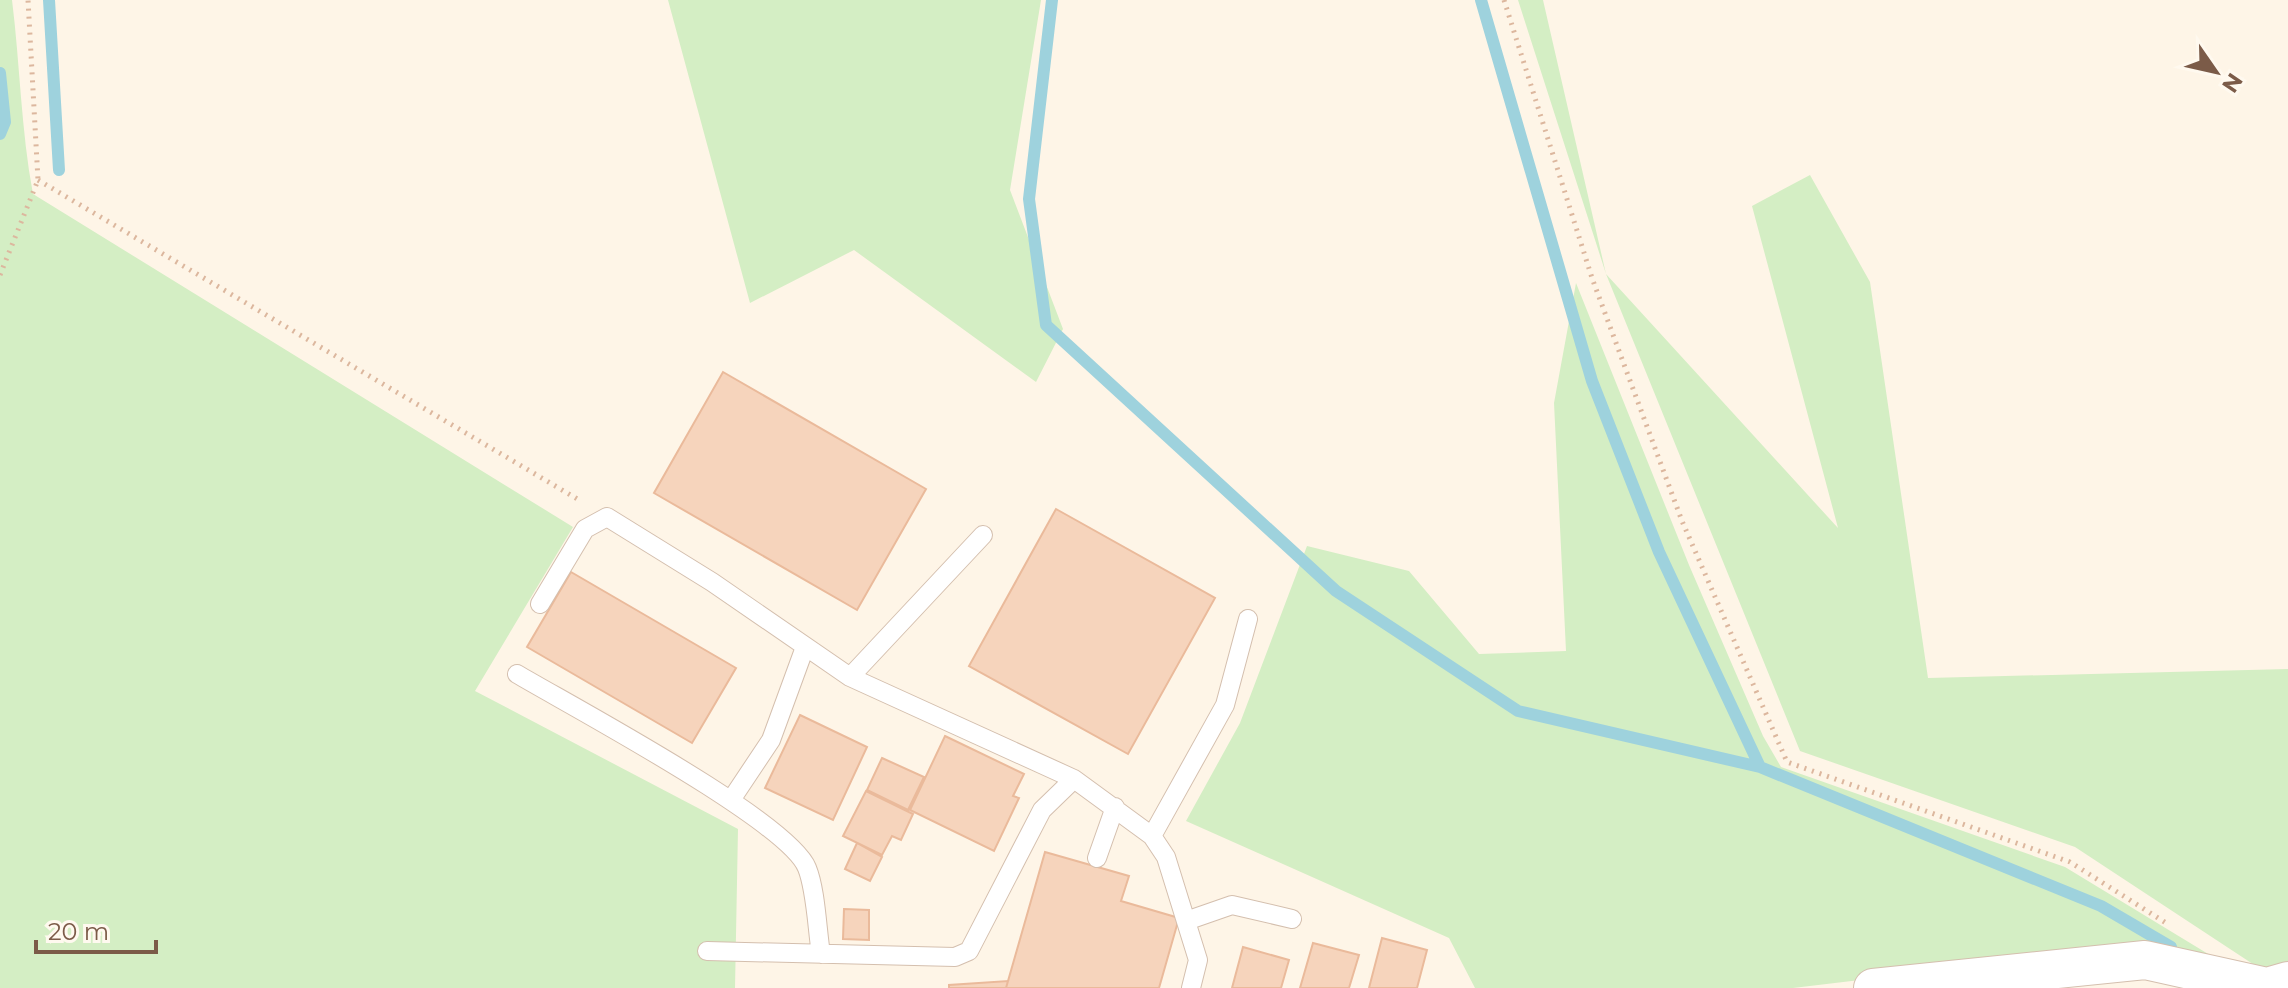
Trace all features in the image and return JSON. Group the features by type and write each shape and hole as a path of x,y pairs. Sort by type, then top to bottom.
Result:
{"street":[{"path":"1873,988 2145,960 2267,987 2288,981"}],"lane":[{"path":"540,604 585,529 607,517 712,582 850,677 1074,779 1152,836 1166,857 1198,960 1191,988"},
{"path":"850,677 983,535"},
{"path":"1152,836 1225,705 1248,619"},
{"path":"731,800 771,740 805,647"},
{"path":"517,674 731,800 783,841 807,867 821,954"},
{"path":"707,951 955,957 969,951 1042,810 1074,779"},
{"path":"1097,858 1115,807"},
{"path":"1186,921 1232,905 1292,919"}],"path":[{"path":"0,275 38,180 28,0"},
{"path":"1504,0 1592,278 1677,507 1787,762 2070,862 2175,929"},
{"path":"38,180 607,517"}],"green space":[{"path":"0,0 12,0 33,194 573,527 475,691 738,829 735,988 0,988"},
{"path":"668,0 1041,0 1010,190 1063,329 1036,382 854,250 750,303"},
{"path":"1518,0 1543,0 1606,274"},
{"path":"1810,175 1870,282 1928,678 2288,669 2288,967 2268,974 2075,847 1800,751 1606,274 1838,528 1752,206"},
{"path":"1576,283 1689,565 1763,736 1781,767 2065,867 2251,980 1969,967 1793,988 1475,988 1449,938 1186,821 1240,723 1307,546 1409,571 1479,654 1566,651 1554,403"}],"building":[{"path":"723,372 926,489 857,610 654,493"},
{"path":"1056,509 1215,598 1128,754 969,666"},
{"path":"571,572 736,668 692,743 527,647"},
{"path":"800,715 867,747 833,820 765,788"},
{"path":"945,736 1024,774 1013,796 1019,798 994,851 910,810"},
{"path":"882,758 924,777 908,810 867,790"},
{"path":"866,791 913,814 901,840 892,836 882,855 843,836"},
{"path":"857,843 882,857 870,881 845,869"},
{"path":"1045,852 1129,876 1121,901 1179,918 1159,988 1006,988"},
{"path":"844,909 869,910 869,940 843,939"},
{"path":"1382,938 1427,950 1417,988 1369,988"},
{"path":"1313,943 1359,955 1349,988 1300,988"},
{"path":"1243,947 1289,960 1281,988 1232,988"},
{"path":"1008,981 1006,988 949,988 949,985"}],"waterway":[{"path":"49,0 59,170"},
{"path":"1052,0 1029,199 1046,325 1336,591 1518,711 1760,767"},
{"path":"1481,0 1592,381 1659,552 1760,767 2101,906 2171,947"},
{"path":"0,73 5,122 0,134"}]}
